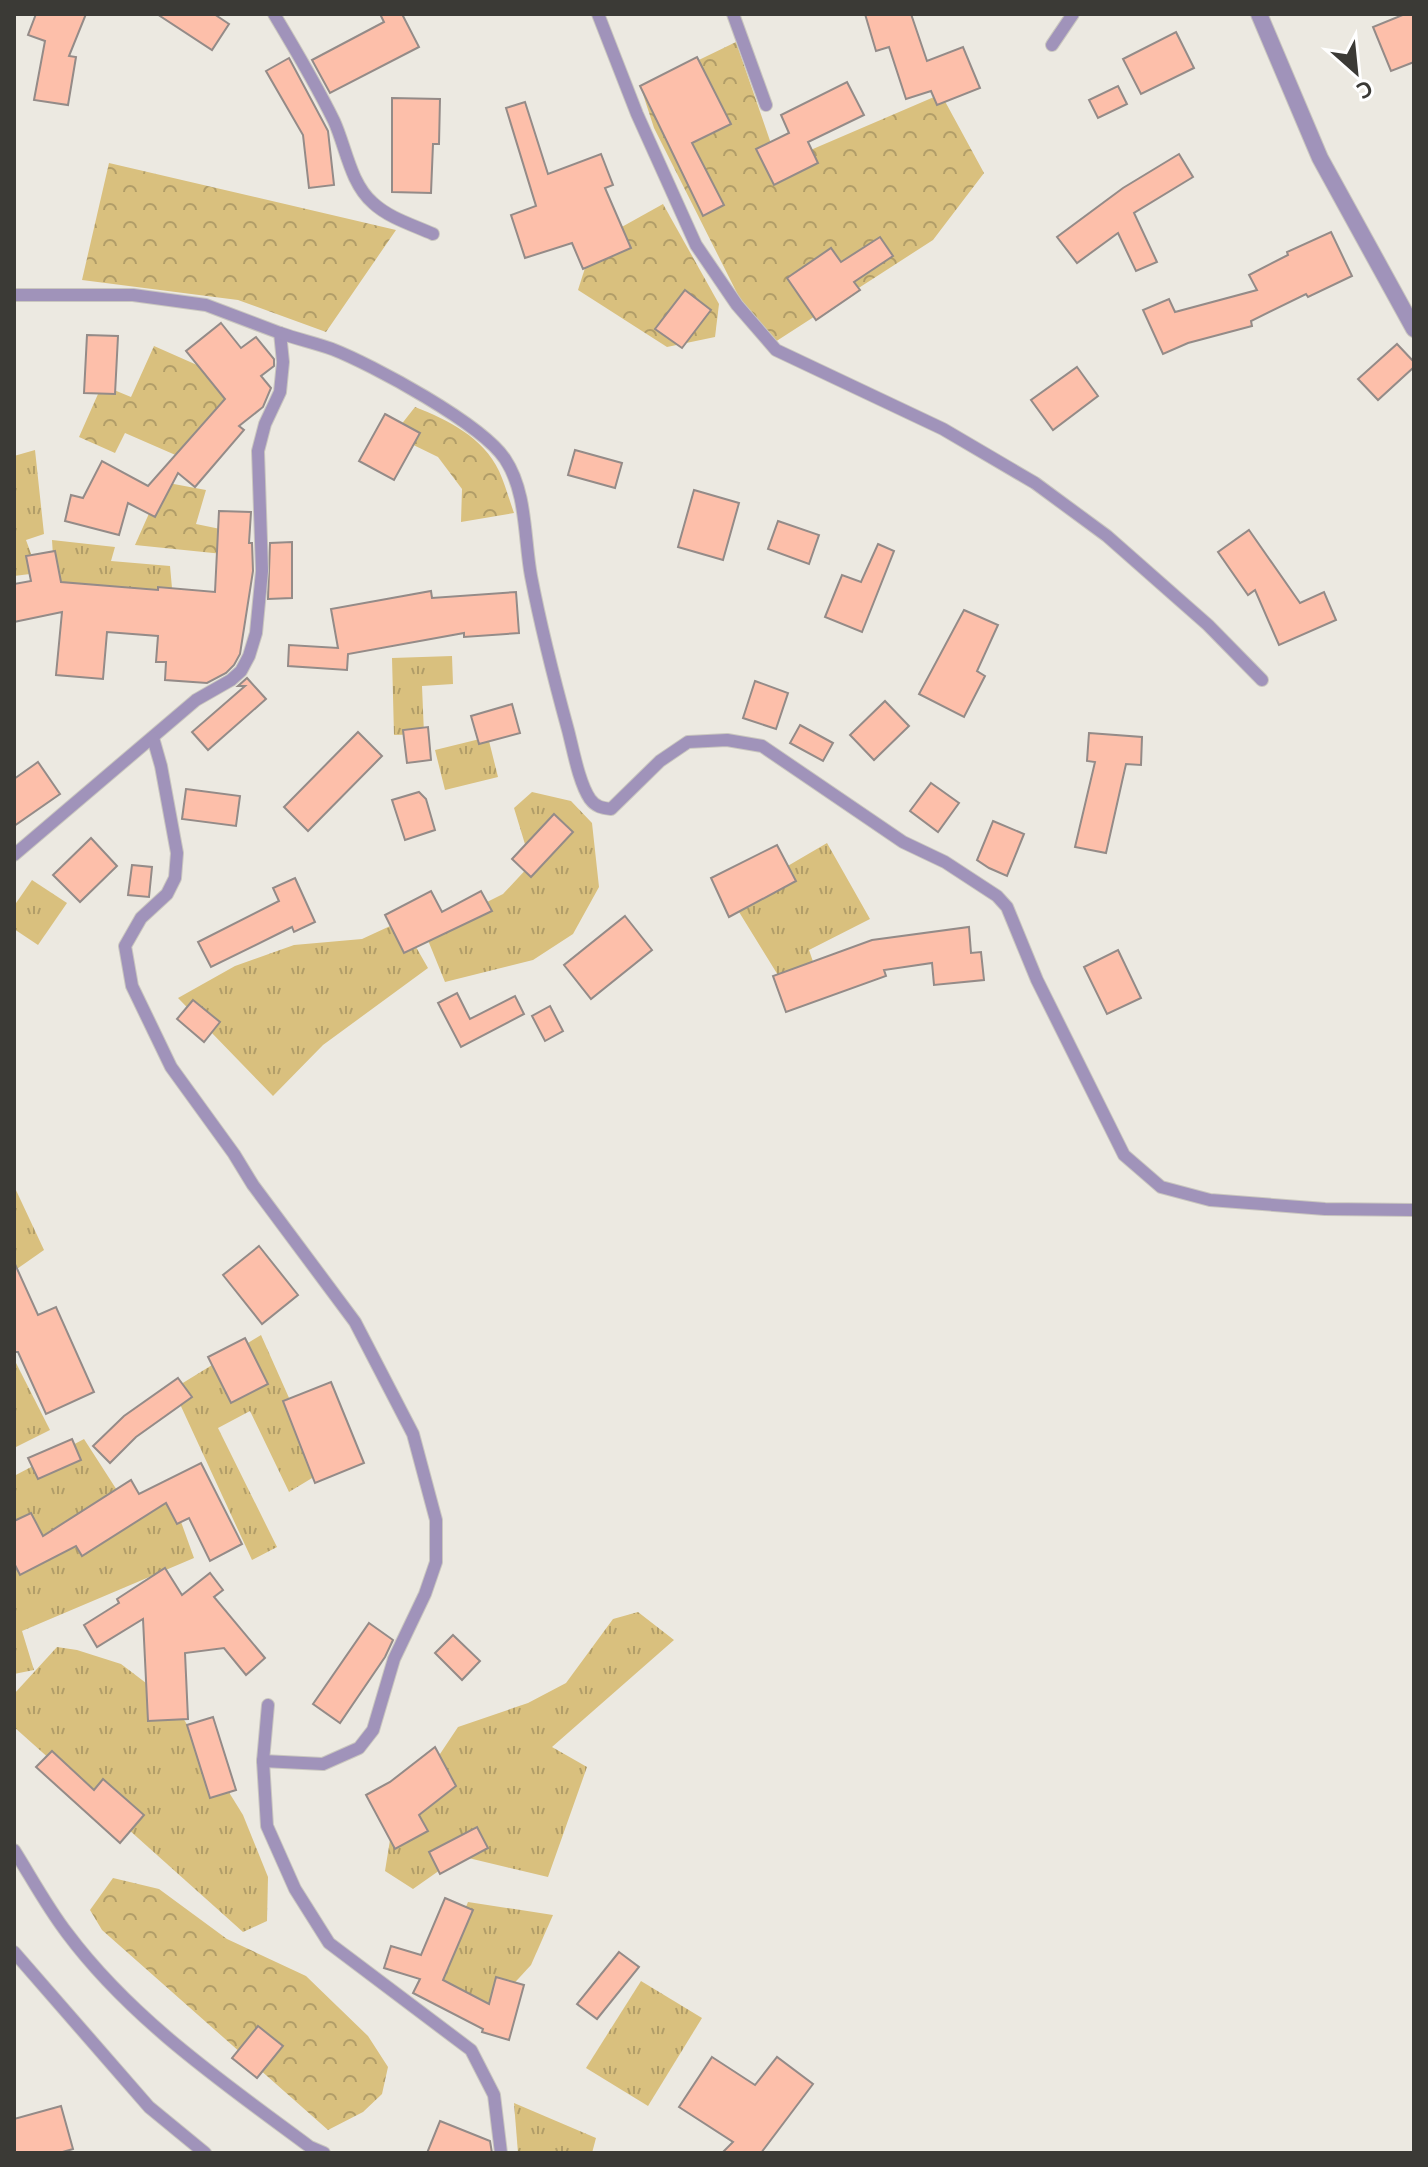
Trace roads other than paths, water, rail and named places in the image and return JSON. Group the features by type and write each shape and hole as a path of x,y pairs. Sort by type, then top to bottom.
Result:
{"street":[{"path":"1259,14 1320,158 1414,329"}],"lane":[{"path":"274,14 335,124 362,190 385,213 433,234"},
{"path":"598,14 637,114 696,245 737,305 776,350 943,429 1035,483 1107,536 1208,625 1262,680"},
{"path":"733,14 766,105"},
{"path":"1052,45 1073,14"},
{"path":"14,295 133,295 191,303 333,349 455,416 488,438 506,460 518,488 538,613 574,756 589,798 600,808 611,809 660,761 688,742 727,740 762,746 903,842 945,862 997,896 1007,907 1037,980 1124,1155 1161,1187 1210,1200 1325,1209 1414,1210"},
{"path":"14,855 196,700 221,687 241,671 249,656 256,633 262,571 258,451 265,424 280,392 283,362 280,333"},
{"path":"153,738 177,853 175,878 167,894 141,918 125,946 132,986 171,1067 253,1185 355,1322 382,1369 413,1434 436,1520 436,1562 425,1594 394,1659 373,1730 359,1748 323,1764 263,1761"},
{"path":"268,1705 263,1761 267,1826 295,1889 329,1943 471,2050 494,2095 501,2153"},
{"path":"14,1850 67,1932 107,1979 180,2050 310,2147 324,2153"},
{"path":"14,1952 149,2107 205,2153"}]}
